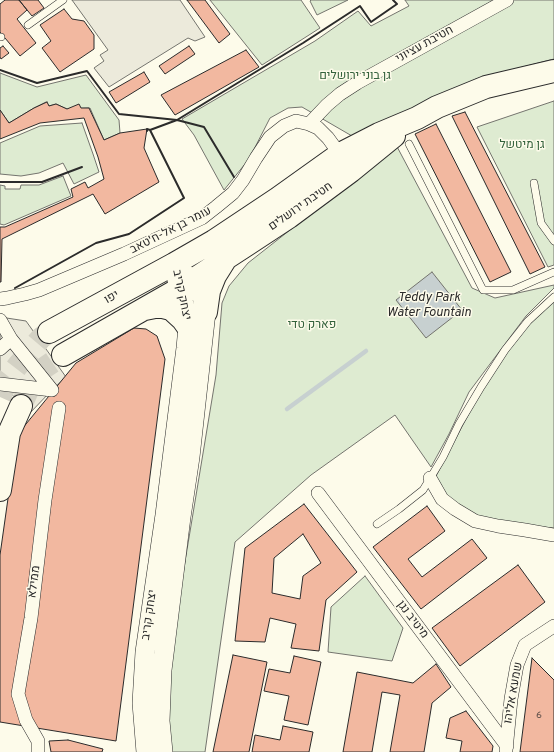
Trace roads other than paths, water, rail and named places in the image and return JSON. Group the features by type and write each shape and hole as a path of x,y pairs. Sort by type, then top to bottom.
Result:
{"highway":[{"name":"חטיבת ירושלים","path":"186,285 289,217 345,163 379,134 417,118 437,107 486,87 554,71"},
{"name":"חטיבת ירושלים","path":"174,264 214,241 277,199 345,163"},
{"path":"206,312 209,291 215,276 227,258"},
{"name":"יפו","path":"49,332 174,264"},
{"name":"יפו","path":"63,355 186,285"},
{"path":"145,308 164,307 171,309 188,327"},
{"path":"0,490 9,433 21,406"}],"street":[{"name":"חטיבת עציוני","path":"309,124 327,104 356,83 507,0"},
{"name":"עומר בן אל-ח'טאב","path":"0,298 7,298 39,290 124,254 202,218 233,193 270,137 284,126 296,121 309,124"},
{"path":"309,124 318,128 328,138 345,163"},
{"name":"יצחק קריב","path":"146,752 142,703 145,652 165,515 181,456 206,312 202,296 186,285 174,264"},
{"name":"יצחק קריב","path":"163,752 160,721 162,670 181,517 181,456 188,327 186,285"},
{"path":"0,320 12,339 52,390 0,384"},
{"path":"0,349 12,339"},
{"name":"ממילא","path":"38,752 38,741 26,720 18,694 31,618 45,500 59,408"},
{"path":"430,478 442,499 455,509 476,521 554,535"},
{"name":"מיטיב נגן","path":"318,493 507,749"},
{"name":"שמעא אליהו","path":"507,749 511,699 517,665 525,645 554,626"}],"lane":[{"path":"28,25 62,0"},
{"path":"409,144 483,290 513,290 554,272"},
{"path":"534,183 541,223 554,241"},
{"path":"378,524 423,490 443,457 459,424 505,350 528,321 554,297"}],"water":[{"name":"Teddy Park Water Fountain","path":"432,272 462,310 426,338 396,300"}],"waterway":[{"path":"287,409 366,351"}],"tunnel":[{"path":"0,397 9,377 41,338 49,332"},
{"path":"21,406 32,381 44,368 63,355"}],"park label":[{"name":"גן בוני ירושלים","path":"355,77"},
{"name":"גן מיטשל","path":"522,146"},
{"name":"פארק טדי","path":"312,326"}]}
